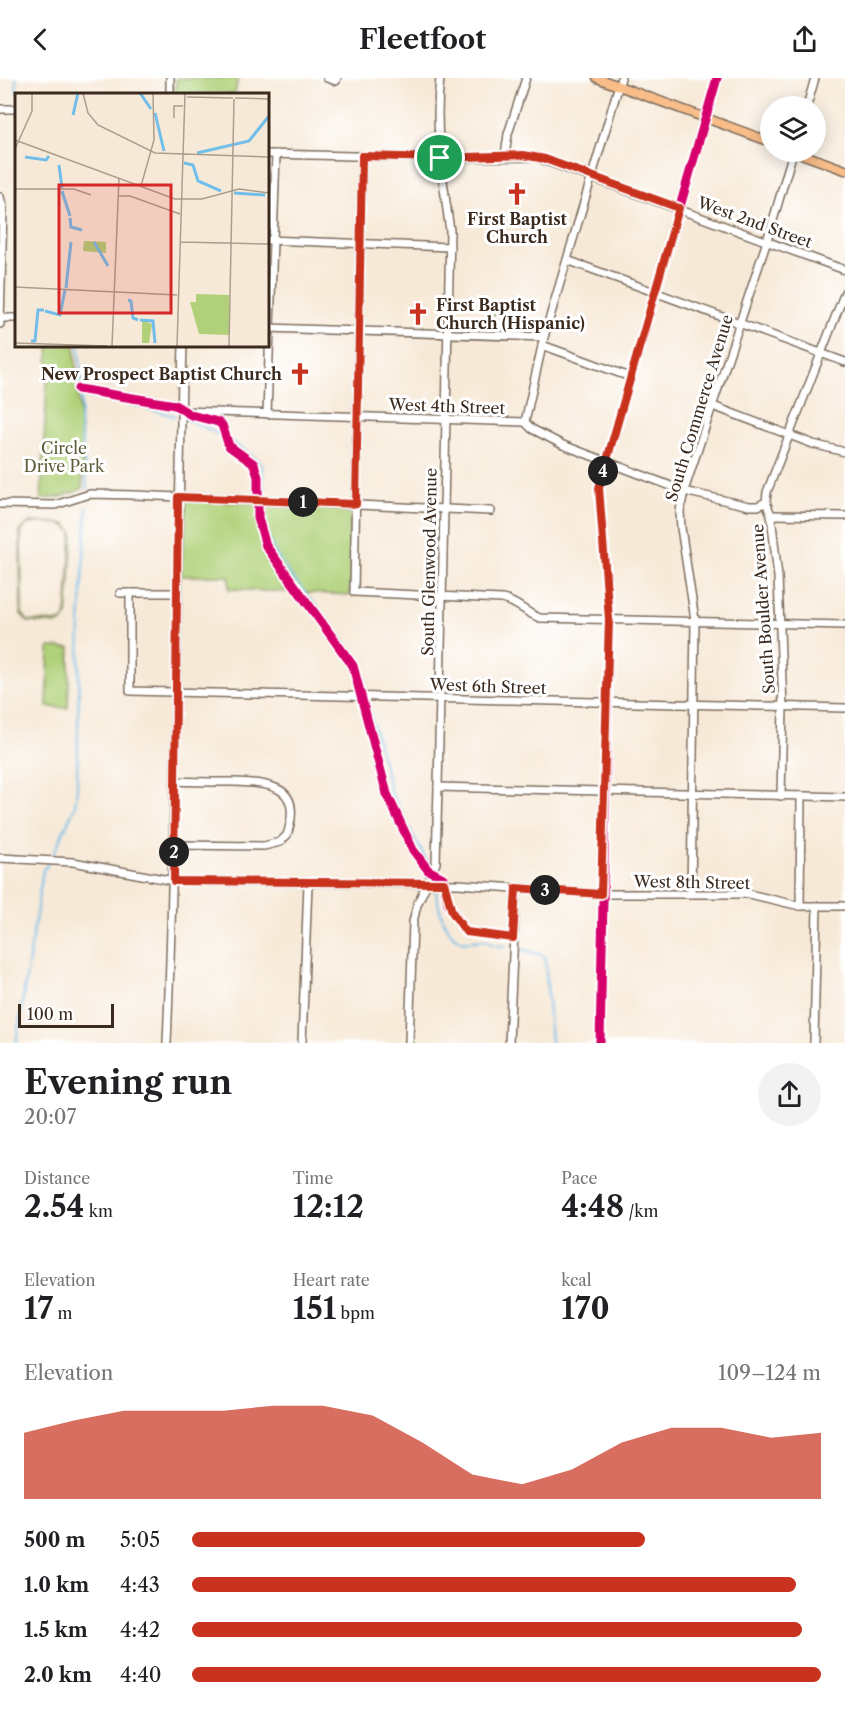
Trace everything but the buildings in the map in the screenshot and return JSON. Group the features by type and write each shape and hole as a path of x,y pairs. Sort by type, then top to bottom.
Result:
{"main road":[{"path":"597,78 620,82 760,138"},
{"path":"822,162 845,170"}],"street":[{"path":"327,78 336,80"},
{"name":"South Glenwood Avenue","path":"409,1043 413,922 417,905 436,863 450,246 440,158 438,101 440,78"},
{"path":"505,156 510,126 526,78"},
{"path":"600,1043 601,894 609,619 599,501 606,461 717,78"},
{"path":"810,96 815,78"},
{"path":"525,422 543,341 620,82"},
{"name":"West 2nd Street","path":"268,154 440,158 535,157 845,270"},
{"path":"267,414 270,240 276,154"},
{"path":"362,156 354,592 515,602 531,615 540,618 845,625"},
{"name":"South Commerce Avenue","path":"691,894 695,620 680,511 684,491 791,162"},
{"path":"0,197 3,208 0,324"},
{"path":"270,240 450,246"},
{"path":"567,260 845,362"},
{"name":"South Boulder Avenue","path":"781,796 783,708 778,578 771,515 766,502 770,481 845,292"},
{"path":"269,328 543,341 630,377"},
{"path":"167,1043 174,881 178,497 183,346"},
{"path":"713,406 789,435 845,452"},
{"name":"West 4th Street","path":"181,411 525,422 532,429 563,445 684,491 749,506 758,506 766,502"},
{"path":"0,504 55,505 90,494 491,511"},
{"path":"771,515 845,516"},
{"path":"120,593 177,593"},
{"name":"West 6th Street","path":"130,593 130,691 845,708"},
{"path":"174,845 273,844 288,835 292,814 287,795 273,785 175,781"},
{"path":"438,787 845,797"},
{"path":"800,906 801,796"},
{"name":"West 8th Street","path":"0,858 64,861 174,881 458,884 601,894 749,894 800,906 845,906"},
{"path":"302,1043 308,884"},
{"path":"509,1043 516,888"},
{"path":"814,1043 817,906"}],"green space":[{"path":"176,78 238,78 235,93 175,93"},
{"path":"491,303 515,303 514,315 491,315"},
{"name":"Circle Drive Park","path":"49,346 75,346 82,489 61,497 41,499"},
{"path":"185,500 350,509 350,595 229,589 229,576 181,576"},
{"path":"58,524 66,524 73,533 67,616 64,619 72,533 64,525"},
{"path":"25,526 21,532 22,613 28,621 61,622 59,624 28,622 21,614 20,531"},
{"path":"49,647 70,648 68,708 47,707"}],"waterway":[{"path":"16,78 17,93"},
{"path":"79,346 82,393 85,396 124,402 175,416"},
{"path":"82,393 80,423 87,490"},
{"path":"186,419 226,439 262,465 264,495"},
{"path":"53,855 75,806 77,787 80,623 87,507"},
{"path":"263,509 273,549 353,657 362,674 366,690"},
{"path":"367,701 391,793 429,866"},
{"path":"16,1043 43,870 48,864"},
{"path":"435,888 443,919 456,938 465,942 486,940 491,944 507,947"},
{"path":"517,948 545,956 551,1043"}],"cycle path":[{"path":"600,1043 609,619 599,488 717,78"},
{"path":"78,389 175,405 191,415 218,422 222,425 229,446 254,464 258,477 258,518 266,546 353,666 387,794 413,850 428,870 443,878 448,904 466,932 513,938"}],"place":[{"name":"First Baptist Church","path":"517,194"},
{"name":"First Baptist Church (Hispanic)","path":"418,314"},
{"name":"New Prospect Baptist Church","path":"300,374"}],"route":[{"path":"523,155 545,159 679,208 599,488 609,619 601,894 516,888 513,938 484,932 466,932 452,912 444,883 308,884 174,881 178,497 356,504 362,156 440,158 523,155"}]}
